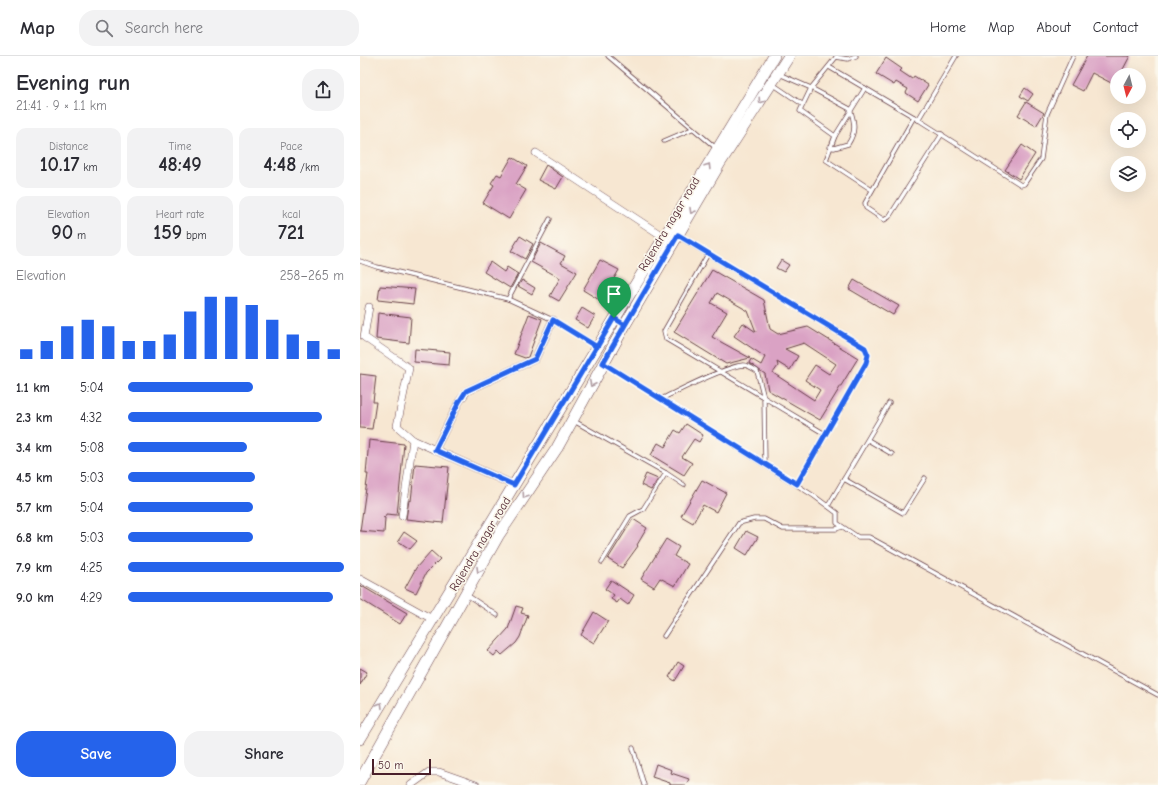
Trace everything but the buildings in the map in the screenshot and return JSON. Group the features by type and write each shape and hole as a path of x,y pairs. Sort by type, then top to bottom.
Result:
{"main road":[{"name":"Rajendra nagar road","path":"360,739 774,56"},
{"name":"Rajendra nagar road","path":"360,781 498,536 573,421 603,363 720,163 789,56"},
{"path":"614,318 625,325"}],"street":[{"path":"536,153 664,237"},
{"path":"369,307 364,336 409,368 397,426 413,440 514,485"},
{"path":"435,450 466,391 535,359 553,320"},
{"path":"402,516 413,440"},
{"path":"360,579 432,619"},
{"path":"411,785 429,772 439,772 476,785"}],"lane":[{"path":"608,56 718,150"},
{"path":"834,136 801,114 800,110 811,88 837,57 848,59 856,56"},
{"path":"942,134 887,219 884,220 864,206 872,190 956,56"},
{"path":"829,67 942,134 1018,184 1024,184 1041,159 1047,114 1074,56"},
{"path":"778,74 811,88 850,109 855,126 853,137 848,144 829,147"},
{"path":"772,84 802,104"},
{"path":"865,88 850,109 834,136 826,157 827,162 872,190"},
{"path":"664,141 692,129"},
{"path":"508,299 550,219"},
{"path":"678,235 865,348 868,355 866,363 797,484"},
{"path":"708,254 664,331 666,340 825,434"},
{"path":"360,261 377,267 508,299 553,320 597,347"},
{"path":"603,363 797,484 837,512 837,523 858,537 869,537 1158,696"},
{"path":"661,399 721,372 742,365 748,366 758,373 764,398 765,464"},
{"path":"828,506 889,403"},
{"path":"573,421 666,473 684,485"},
{"path":"868,440 892,454"},
{"path":"602,562 630,516 643,509 666,473"},
{"path":"844,479 903,513 925,478"},
{"path":"664,636 739,523 754,519 764,519 783,529 836,529 842,527"},
{"path":"465,594 498,615"},
{"path":"633,748 644,785"}],"route":[{"path":"614,318 597,347 553,320 535,359 466,391 435,450 514,485 597,347 614,318 625,325 603,363 797,484 866,363 868,355 865,348 678,235 625,325 614,318"}]}
